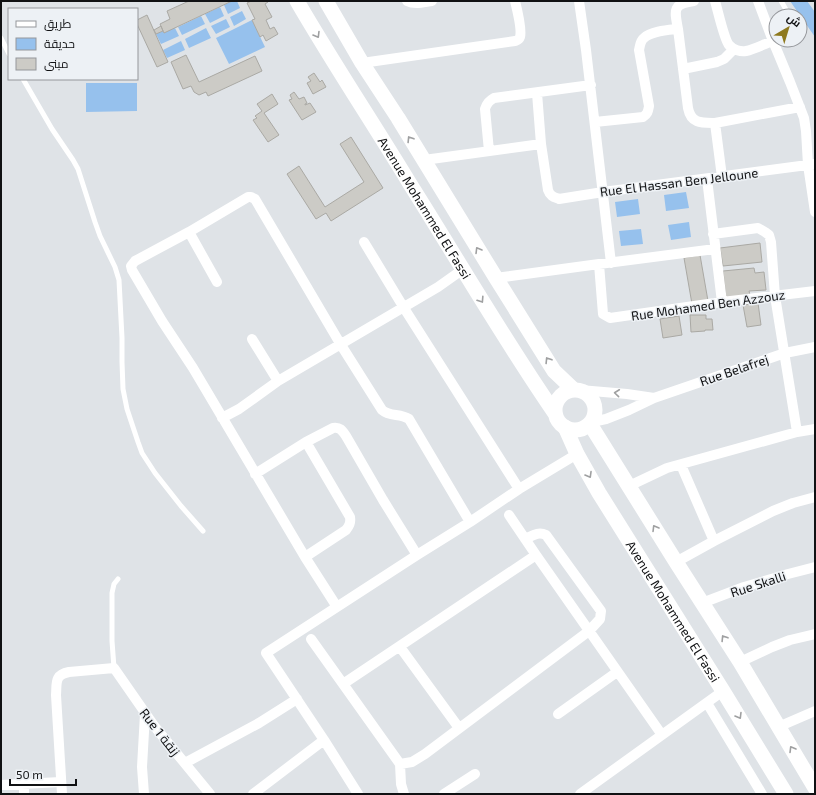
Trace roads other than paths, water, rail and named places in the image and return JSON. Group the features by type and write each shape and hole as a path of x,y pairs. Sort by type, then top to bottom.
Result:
{"main road":[{"name":"Avenue Mohammed El Fassi","path":"297,1 462,270 554,412 556,418 564,428 599,493 786,794"},
{"name":"Avenue Mohammed El Fassi","path":"326,1 362,63 424,160 554,371 577,390 586,392 591,397 596,409 595,416 591,423"},
{"path":"554,412 555,404 559,397 565,392 577,390"},
{"path":"564,428 578,430 585,428 591,423 814,784"}],"street":[{"path":"407,1 416,4 432,1"},
{"path":"362,63 519,40 521,31 515,1"},
{"path":"579,1 591,85 611,262"},
{"path":"694,1 684,3 678,6 676,10 688,108 689,114 694,120 702,123 715,123 800,108"},
{"path":"715,1 725,37 729,45 734,49 746,51 768,39"},
{"path":"758,1 768,24"},
{"path":"594,122 643,117 646,115 649,106 639,50 640,43 643,38 649,35 678,29"},
{"path":"778,48 804,118 811,165 815,212"},
{"path":"683,69 717,62 724,59 734,49"},
{"path":"489,151 485,108 486,104 490,100 494,98 591,85"},
{"path":"424,160 541,144 537,93"},
{"path":"715,123 722,177"},
{"name":"Rue El Hassan Ben Jelloune","path":"541,144 548,190 550,194 559,199 811,165"},
{"path":"706,179 722,302"},
{"path":"336,607 193,368 162,321 132,270 131,266 135,261 189,232 248,197 254,199 341,345 382,410 386,413 410,419 470,522"},
{"path":"713,234 758,228 769,235 771,242 775,296 797,432"},
{"path":"189,232 217,282"},
{"path":"364,242 404,308 519,489"},
{"path":"496,278 715,249"},
{"name":"Rue Mohamed Ben Azzouz","path":"599,264 603,314 614,319 722,302 815,291"},
{"path":"222,418 239,409 278,381 404,308 462,270"},
{"path":"252,339 278,381"},
{"name":"Rue Belafrej","path":"591,423 629,410 654,398 785,353 815,348"},
{"name":"Rue Belafrej","path":"577,390 654,398"},
{"path":"256,474 306,442 337,427 342,430 417,555"},
{"path":"629,486 667,468 797,432 815,429"},
{"path":"305,557 346,530 350,524 350,517 306,442"},
{"path":"357,793 324,740 266,654 519,489 577,454"},
{"path":"681,465 714,541"},
{"path":"676,562 773,511 793,503 815,497"},
{"path":"509,515 536,556 662,735"},
{"path":"400,764 412,762 425,754 589,631 600,619 601,611 546,535 538,533 525,539"},
{"path":"343,684 536,556"},
{"name":"Rue Skalli","path":"702,603 744,587 815,567"},
{"path":"740,662 784,642 815,634"},
{"path":"311,639 400,764 401,784 404,794"},
{"path":"400,647 459,728"},
{"path":"62,794 56,695 58,677 69,672 114,668"},
{"name":"Rue 1 زنقة","path":"114,668 145,714 210,794"},
{"path":"558,714 617,672"},
{"path":"580,794 723,691"},
{"path":"184,763 259,723 297,700"},
{"path":"707,704 762,794"},
{"path":"778,726 815,711"},
{"path":"144,794 142,767 145,714"},
{"path":"253,794 324,740"},
{"path":"444,794 475,774"},
{"path":"1,785 61,782"},
{"path":"24,783 24,794"}],"lane":[{"path":"1,38 8,52"},
{"path":"24,80 52,129 78,169 100,236 115,267 120,299 123,390 127,409 142,453 166,487 203,531"},
{"path":"114,668 112,641 112,593 114,584 118,579"}]}
